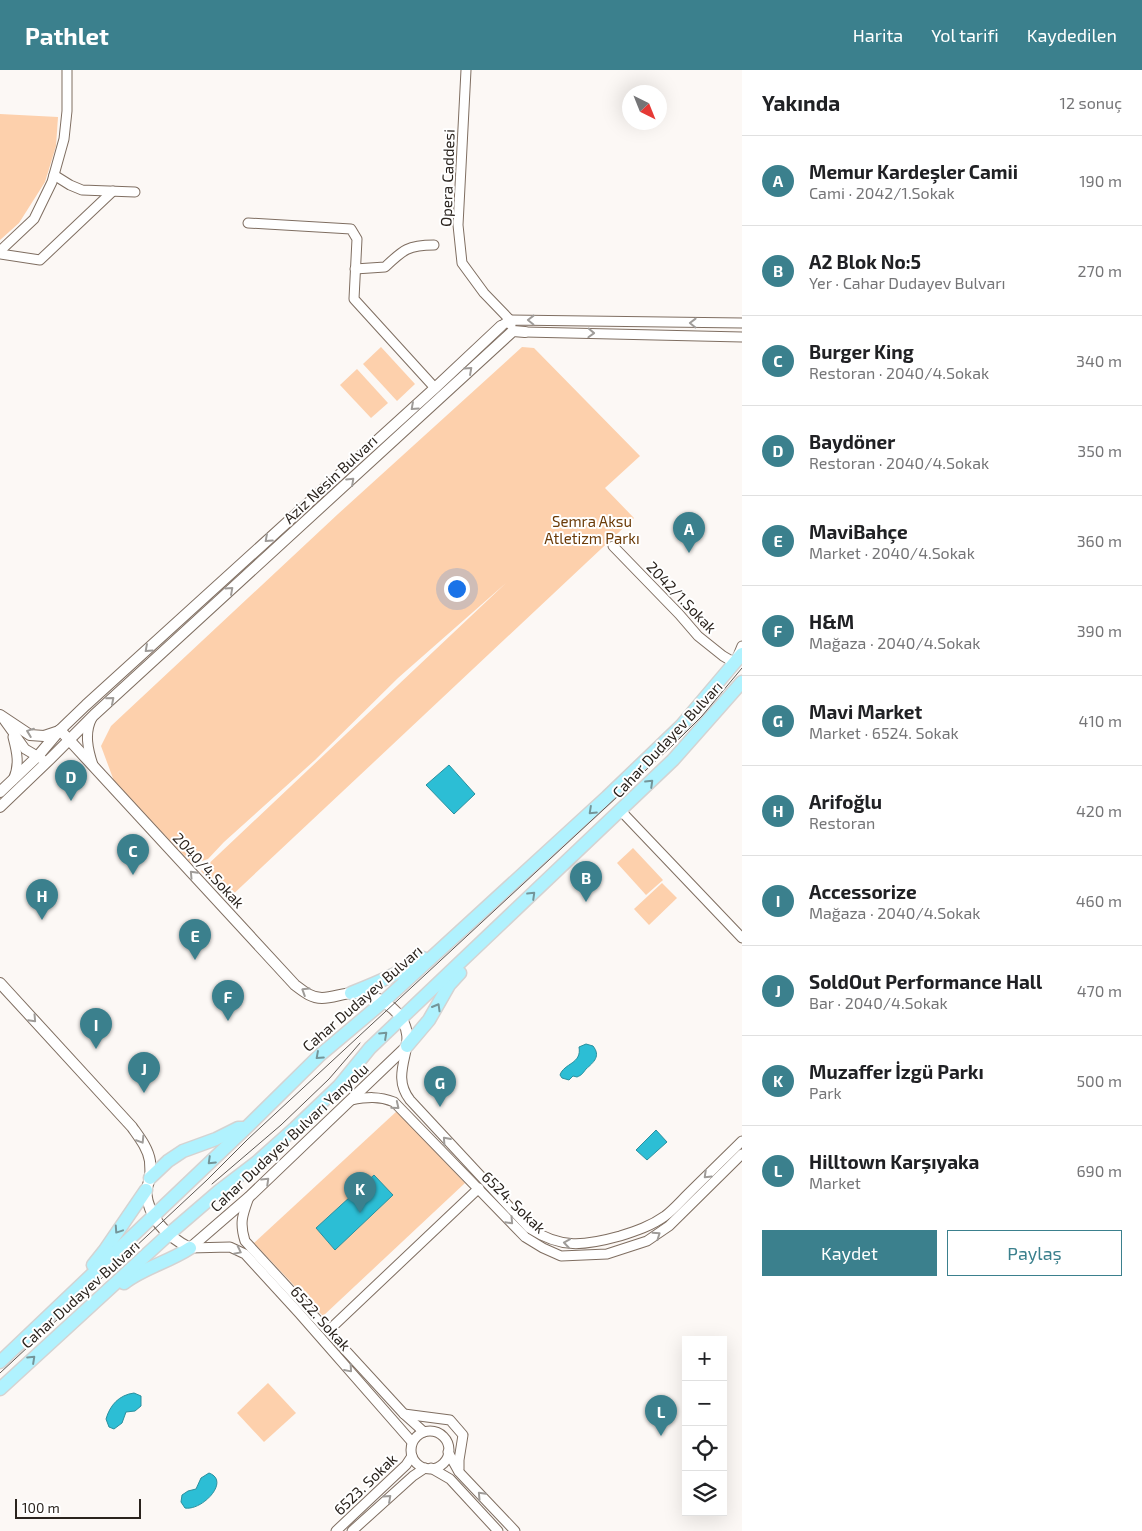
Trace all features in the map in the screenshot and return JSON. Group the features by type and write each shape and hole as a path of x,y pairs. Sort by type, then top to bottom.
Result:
{"main road":[{"name":"Cahar Dudayev Bulvarı","path":"0,1362 320,1055 384,1002 586,817 681,726 738,658"},
{"name":"Cahar Dudayev Bulvarı","path":"0,1389 168,1234 257,1162 295,1128 339,1086 370,1048 673,760 742,682"},
{"path":"407,1046 429,1020 450,985 497,929"},
{"path":"351,993 383,981 411,966 460,932"},
{"path":"51,1315 105,1250 148,1184 168,1161 183,1150 216,1139 238,1128 246,1128"},
{"path":"65,1329 131,1277 176,1258 190,1248"}],"street":[{"path":"0,252 34,219 54,175 64,139 67,110 67,70"},
{"name":"Opera Caddesi","path":"466,70 458,225 462,263 505,323"},
{"path":"54,175 82,190 136,192"},
{"path":"0,252 40,260 113,191"},
{"path":"248,224 351,229 357,239 354,298 435,388"},
{"path":"355,269 385,267 400,254 416,245 434,245"},
{"path":"505,323 742,323"},
{"path":"505,323 513,331 525,332 742,337"},
{"name":"Aziz Nesin Bulvarı","path":"0,792 38,756 60,730 505,323"},
{"name":"Aziz Nesin Bulvarı","path":"0,807 94,715 513,331"},
{"name":"2042/1.Sokak","path":"614,546 698,636 723,656 738,658"},
{"path":"738,658 742,646"},
{"path":"93,766 87,738 89,724 94,715"},
{"path":"1,716 30,734 44,736 60,730"},
{"path":"1,716 25,749 47,762"},
{"name":"2040/4.Sokak","path":"60,730 295,985 304,992 322,998 351,993 368,993 384,1002"},
{"path":"12,732 18,760 16,772 12,780"},
{"path":"621,811 742,938"},
{"path":"0,983 132,1127 144,1144 150,1160 149,1206 159,1225 168,1234 190,1248"},
{"path":"384,1002 396,1011 401,1019 407,1034 407,1046"},
{"name":"Cahar Dudayev Bulvarı Yanyolu","path":"190,1248 249,1197 407,1046"},
{"name":"6524. Sokak","path":"407,1046 401,1084 407,1096 450,1145 529,1228 542,1237 554,1241 578,1245 595,1243 643,1229 666,1215 742,1142"},
{"name":"6524. Sokak","path":"351,1100 372,1096 394,1102 525,1237 542,1248 561,1256 606,1254 648,1241 669,1226 742,1154"},
{"path":"328,1331 479,1188"},
{"name":"6522. Sokak","path":"249,1197 242,1216 241,1228 244,1240 404,1414 424,1432"},
{"name":"6522. Sokak","path":"190,1248 230,1248 245,1254 412,1442"},
{"path":"404,1414 450,1420 463,1435 458,1460 459,1472"},
{"path":"498,1531 450,1479 419,1465 412,1456 412,1442 419,1434 434,1432 444,1437 447,1442 448,1452 459,1472 514,1531"},
{"path":"428,1468 441,1465 448,1452"},
{"name":"6523. Sokak","path":"336,1531 406,1465 412,1456"},
{"name":"6523. Sokak","path":"352,1531 413,1476 428,1468"}],"green space":[{"path":"0,114 58,117 56,146 45,182 19,223 0,240"},
{"path":"381,347 415,384 397,401 363,364"},
{"name":"Semra Aksu Atletizm Parkı","path":"522,347 534,348 640,456 605,488 634,518 228,899 201,871 506,583 398,678 315,760 224,842 208,859 192,864 114,781 101,746 111,726 338,514"},
{"path":"357,369 388,403 371,418 340,385"},
{"path":"633,848 663,880 646,895 617,863"},
{"path":"662,883 677,898 649,925 634,909"},
{"path":"397,1111 465,1183 323,1316 254,1243"},
{"path":"268,1383 296,1413 264,1442 237,1413"}],"water":[{"path":"449,765 475,794 454,814 426,785"},
{"path":"586,1044 593,1046 595,1050 596,1056 594,1061 579,1076 573,1076 569,1080 562,1078 560,1075 562,1071 578,1057 579,1047"},
{"path":"656,1130 667,1142 647,1160 636,1150"},
{"path":"374,1175 393,1195 335,1250 316,1228"},
{"path":"134,1393 141,1396 141,1406 135,1411 126,1412 122,1423 114,1429 109,1427 106,1419 110,1409 120,1398"},
{"path":"209,1473 215,1477 217,1482 212,1495 199,1505 185,1508 181,1502 182,1495 196,1489 201,1478"}],"tram line":[{"path":"0,1373 207,1180 248,1139 673,745 702,716 742,668"},
{"path":"212,1184 281,1125 329,1079 360,1043"}],"place":[{"name":"Memur Kardeşler Camii","path":"689,553"},
{"name":"Baydöner","path":"71,801"},
{"name":"Burger King","path":"133,875"},
{"name":"A2 Blok No:5","path":"586,902"},
{"name":"Arifoğlu","path":"42,920"},
{"name":"MaviBahçe","path":"195,960"},
{"name":"H&M","path":"228,1021"},
{"name":"Accessorize","path":"96,1049"},
{"name":"SoldOut Performance Hall","path":"144,1093"},
{"name":"Mavi Market","path":"440,1107"},
{"name":"Muzaffer İzgü Parkı","path":"360,1213"},
{"name":"Hilltown Karşıyaka","path":"661,1436"}]}
